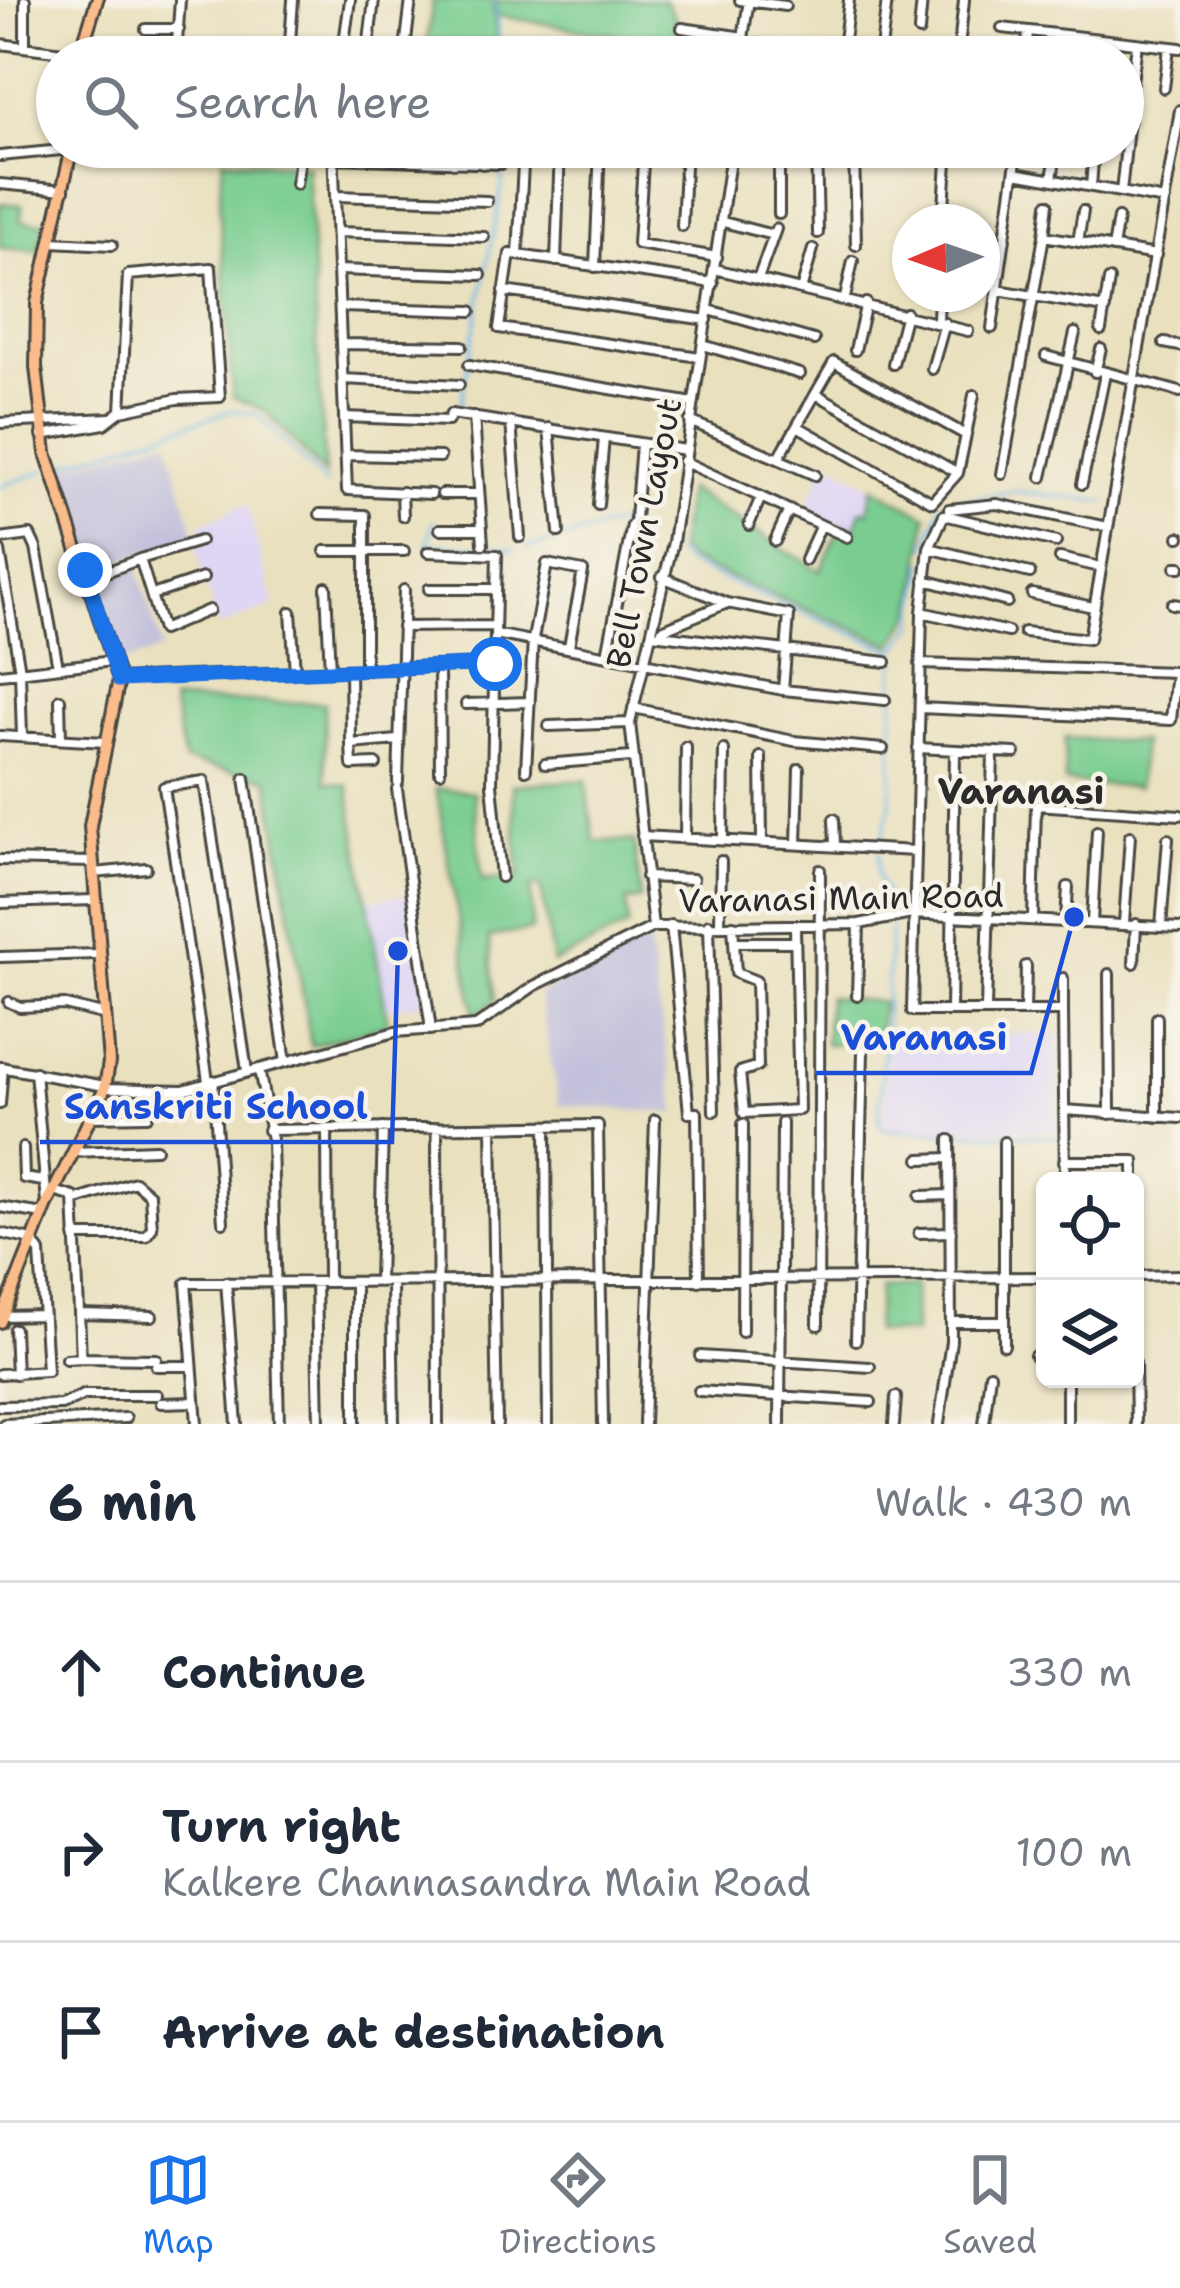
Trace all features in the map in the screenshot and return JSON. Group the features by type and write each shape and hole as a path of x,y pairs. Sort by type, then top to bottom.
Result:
{"main road":[{"path":"85,36 97,0"},
{"path":"1,1318 45,1209 105,1087 109,1062 90,826 119,680 41,428 37,302 68,168"}],"street":[{"path":"26,0 26,45"},
{"path":"178,36 180,0"},
{"path":"290,36 293,0"},
{"path":"345,36 350,0"},
{"path":"370,36 374,0"},
{"path":"407,36 411,0"},
{"path":"744,36 746,0 785,6"},
{"path":"845,36 849,0"},
{"path":"883,36 887,0"},
{"path":"919,32 922,0"},
{"path":"960,36 964,0"},
{"path":"682,28 723,36"},
{"path":"1002,28 1067,36"},
{"path":"146,29 179,29"},
{"path":"1027,36 1028,31"},
{"path":"0,44 36,47"},
{"path":"1144,45 1175,48 1164,88"},
{"path":"1024,632 1087,642 1180,110"},
{"path":"0,156 36,152"},
{"path":"296,184 299,168"},
{"path":"335,168 347,490 430,494"},
{"path":"518,255 523,168"},
{"path":"556,261 559,168"},
{"path":"596,267 599,168"},
{"path":"643,168 638,244 717,257"},
{"path":"682,226 685,168"},
{"name":"Bell Town Layout","path":"653,928 630,723 671,546 729,168"},
{"path":"778,168 779,214"},
{"path":"816,168 818,232"},
{"path":"854,168 856,245"},
{"path":"944,204 947,168"},
{"path":"1000,276 1015,168"},
{"path":"1052,179 1054,168"},
{"path":"1090,187 1092,168"},
{"path":"1121,192 1124,168"},
{"path":"1015,172 1165,200"},
{"path":"0,184 64,190"},
{"path":"336,196 487,201"},
{"path":"1002,474 1048,204"},
{"path":"1078,242 1083,211"},
{"path":"1113,248 1118,218"},
{"path":"723,222 774,232 758,279"},
{"path":"337,232 484,237"},
{"path":"1043,236 1156,255"},
{"path":"51,242 112,244"},
{"path":"801,290 813,249"},
{"path":"700,357 499,328 510,254 713,284"},
{"path":"845,298 854,261"},
{"path":"0,423 41,428 104,424 121,411 222,394 211,268 128,275 121,411"},
{"path":"716,268 968,331"},
{"path":"339,270 481,274"},
{"path":"1101,330 1109,280"},
{"path":"1000,290 1105,308"},
{"path":"505,291 708,315 814,340"},
{"path":"855,350 866,303"},
{"path":"340,307 471,311"},
{"path":"932,369 941,312"},
{"path":"992,328 995,312"},
{"path":"892,364 906,313"},
{"path":"1042,477 1075,334"},
{"path":"342,344 462,346"},
{"path":"1164,344 1180,346"},
{"path":"703,345 800,374"},
{"path":"1082,484 1101,349"},
{"path":"1046,356 1180,392"},
{"path":"778,459 833,362 966,435"},
{"path":"469,365 693,404"},
{"path":"343,379 459,385"},
{"path":"816,394 958,473"},
{"path":"797,426 932,502 958,473 974,395"},
{"path":"344,417 448,421 455,415 685,450"},
{"path":"474,417 483,544"},
{"path":"690,421 815,475"},
{"path":"511,422 520,537"},
{"path":"549,428 559,532"},
{"path":"598,505 604,438"},
{"path":"607,655 633,522 641,444"},
{"path":"346,454 440,457"},
{"path":"683,461 847,536"},
{"path":"402,493 403,516"},
{"path":"442,494 479,494"},
{"path":"749,525 761,496"},
{"path":"949,509 997,504 1108,527"},
{"path":"776,541 789,509"},
{"path":"320,514 365,515 365,669"},
{"path":"1056,542 944,515 929,548 920,664 912,1011 1063,1011"},
{"path":"806,560 821,525"},
{"path":"440,529 482,529"},
{"path":"0,539 30,536 36,548 58,667"},
{"path":"88,579 200,541"},
{"path":"929,548 1030,573"},
{"path":"0,551 3,591 20,671 22,737"},
{"path":"325,551 404,551"},
{"path":"428,552 496,555 492,784 501,877"},
{"path":"569,646 584,556"},
{"path":"1060,558 1100,567"},
{"path":"140,559 162,630 209,610"},
{"path":"526,770 533,639 548,564 583,571"},
{"path":"662,577 727,603 789,615 783,690"},
{"path":"152,595 203,578"},
{"path":"925,580 1007,602"},
{"path":"326,587 330,671"},
{"path":"429,589 496,589"},
{"path":"404,590 398,786 431,1030"},
{"path":"1032,594 1093,607"},
{"path":"652,634 727,603"},
{"path":"922,612 1008,632"},
{"path":"291,613 295,672"},
{"path":"402,627 495,630 783,690 885,700"},
{"path":"652,634 675,633 786,653 886,662"},
{"path":"0,674 114,660"},
{"path":"119,680 495,664"},
{"path":"920,664 1176,673 1171,720 920,709"},
{"path":"439,667 440,772"},
{"path":"350,670 352,765 376,764"},
{"path":"60,699 61,739"},
{"path":"466,704 531,702"},
{"path":"633,708 794,741 883,749"},
{"path":"549,726 630,723"},
{"path":"0,736 106,742"},
{"path":"351,743 398,740"},
{"path":"685,838 686,747"},
{"path":"917,748 1015,753"},
{"path":"723,840 724,750"},
{"path":"951,1010 955,750"},
{"path":"986,1010 993,753"},
{"path":"545,764 632,757"},
{"path":"761,757 762,842"},
{"path":"797,844 799,769"},
{"path":"244,778 286,1062"},
{"path":"223,1222 210,1080 164,787 204,781 247,1071"},
{"path":"1033,920 1036,805 1180,815"},
{"path":"834,819 835,846"},
{"path":"1092,922 1097,831"},
{"path":"641,836 915,851"},
{"path":"1124,923 1130,836"},
{"path":"1161,927 1168,839"},
{"path":"0,860 146,868"},
{"path":"714,1111 715,924 721,861"},
{"path":"818,1325 820,870"},
{"path":"646,877 693,879"},
{"path":"1066,921 1068,887"},
{"path":"0,903 94,900"},
{"name":"Varanasi Main Road","path":"1,1067 105,1087 183,1090 395,1032 476,1026 550,978 653,928 671,925 821,926 912,914 1180,928"},
{"path":"857,996 859,924"},
{"path":"1134,963 1136,924"},
{"path":"671,925 689,1113 697,1114 699,1281"},
{"path":"733,925 738,978 756,981 758,1066 740,1072 744,1113 799,1110 795,927"},
{"path":"734,942 795,943"},
{"path":"0,957 97,954"},
{"path":"1025,1011 1026,966"},
{"path":"1109,974 1110,1114"},
{"path":"1064,978 1065,1172"},
{"path":"9,1002 20,1007 65,1005 102,1014"},
{"path":"1157,1018 1157,1117"},
{"path":"856,1340 863,1051"},
{"path":"0,1104 1,1067"},
{"path":"260,1069 268,1130 279,1424"},
{"path":"2,1193 1,1207 45,1209 35,1072"},
{"path":"1064,1111 1180,1118"},
{"path":"88,1117 147,1116"},
{"path":"644,1424 655,1120"},
{"path":"780,1424 782,1123"},
{"path":"742,1332 743,1124"},
{"path":"268,1130 598,1125 603,1424"},
{"path":"546,1126 548,1424"},
{"path":"437,1127 438,1424"},
{"path":"492,1127 497,1424"},
{"path":"379,1282 383,1128"},
{"path":"327,1129 328,1282"},
{"path":"939,1424 951,1322 950,1140"},
{"path":"1004,1142 1004,1345"},
{"path":"22,1148 24,1178 43,1181"},
{"path":"72,1152 156,1149"},
{"path":"920,1159 950,1158"},
{"path":"1064,1161 1134,1161 1134,1172"},
{"path":"54,1192 74,1201 135,1182 150,1195 152,1228 146,1236 75,1236"},
{"path":"920,1196 950,1195"},
{"path":"74,1201 81,1358"},
{"path":"919,1233 951,1232"},
{"path":"0,1233 32,1240 40,1252 46,1372 0,1374"},
{"path":"1144,1276 1180,1275"},
{"path":"196,1424 186,1282 646,1283 1036,1277"},
{"path":"226,1282 237,1424"},
{"path":"316,1282 319,1424"},
{"path":"356,1282 356,1424"},
{"path":"392,1282 394,1424"},
{"path":"79,1314 152,1316"},
{"path":"1,1318 44,1315"},
{"path":"951,1322 1003,1322"},
{"path":"14,1329 16,1374"},
{"path":"700,1356 870,1366"},
{"path":"66,1359 191,1366"},
{"path":"985,1424 990,1374"},
{"path":"1066,1424 1067,1388"},
{"path":"1135,1388 1136,1424"},
{"path":"699,1391 871,1402"},
{"path":"894,1424 896,1397"},
{"path":"0,1406 61,1405 76,1399 194,1402"},
{"path":"76,1399 77,1420"},
{"path":"4,1424 125,1418"}],"shaded area":[{"path":"168,439 195,536 90,570 57,470"},
{"path":"826,460 873,487 868,513 855,530 806,510"},
{"path":"247,504 274,606 218,627 195,545 205,542 200,524"},
{"path":"136,564 162,649 121,664 90,579"},
{"path":"409,894 427,1003 386,1008 369,900"},
{"path":"647,936 677,1113 559,1105 539,994"},
{"path":"888,1032 1059,1034 1056,1132 883,1128"}],"green space":[{"path":"433,0 492,0 497,36 428,36"},
{"path":"495,0 664,0 675,17 675,36 620,36 498,16"},
{"path":"222,168 307,168 325,475 264,410 233,397 219,205"},
{"path":"0,203 22,205 21,221 45,223 39,251 0,248"},
{"path":"873,487 927,516 914,610 893,645 690,561 678,549 687,489 820,571 841,525 855,529 861,510 868,512"},
{"path":"172,701 324,703 326,782 348,785 388,1024 311,1046 268,779 184,761"},
{"path":"1065,738 1142,742 1138,787 1065,782"},
{"path":"586,780 594,841 634,841 641,899 626,902 628,926 553,963 541,887 531,886 532,930 489,937 495,1000 475,1016 436,788 474,792 482,880 519,877 512,785"},
{"path":"828,997 883,1002 876,1043 825,1044"},
{"path":"914,1285 914,1334 874,1332 879,1286"}],"waterway":[{"path":"494,0 499,36"},
{"path":"459,411 502,168"},
{"path":"56,467 234,410 258,415 326,484"},
{"path":"0,487 46,470"},
{"path":"926,547 942,504 1015,491 1106,502"},
{"path":"428,545 434,520"},
{"path":"527,548 629,521"},
{"path":"426,544 514,549"},
{"path":"675,552 687,564 895,651 914,625 924,562"},
{"path":"880,845 891,805 895,651"},
{"path":"879,852 878,875 890,907"},
{"path":"891,924 879,1123 884,1130 1058,1137"}],"place":[{"name":"Varanasi","path":"1074,917"},
{"name":"Sanskriti School","path":"398,951"}],"district":[{"name":"Varanasi","path":"1021,791"}],"route":[{"path":"85,570 119,680 495,664"}]}
